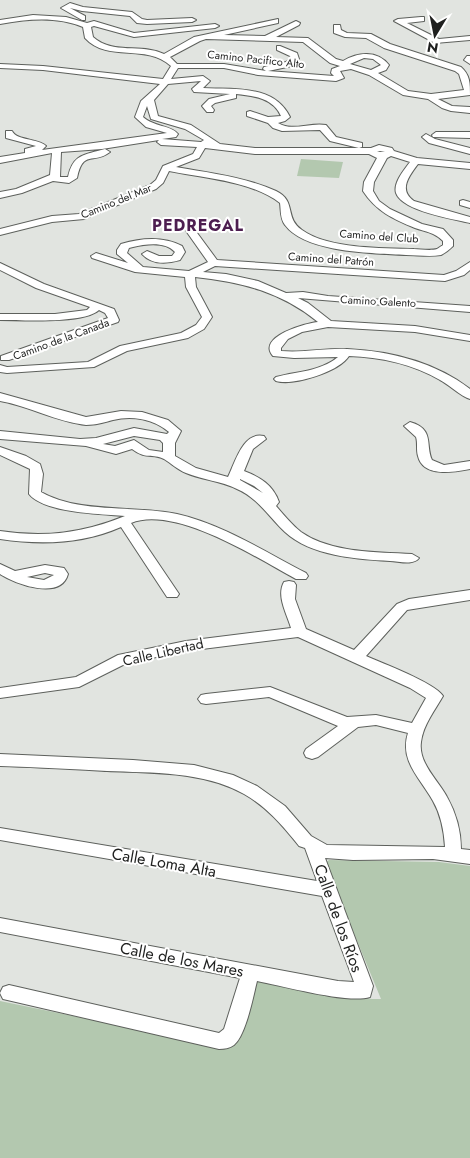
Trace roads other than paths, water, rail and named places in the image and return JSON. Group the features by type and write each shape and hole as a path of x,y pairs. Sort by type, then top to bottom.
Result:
{"street":[{"path":"91,24 65,8 70,6 88,10 127,13 132,14 140,21 156,23 192,20"},
{"path":"0,22 33,16 70,20 134,35 214,26"},
{"path":"422,19 398,21 438,41 470,38"},
{"path":"91,24 89,38 99,46 166,56 191,41 275,21"},
{"path":"268,38 296,23"},
{"path":"206,37 308,41 328,58 346,66 372,73 402,92 431,97 469,92 463,73 458,69 387,46 368,36 342,34 337,31 337,27"},
{"path":"249,72 278,67 293,62 295,59 294,55 280,48"},
{"path":"0,160 73,147 113,145 174,134 144,123 139,117 144,102 150,100 166,82 175,66 166,56"},
{"path":"346,66 359,56 374,57 381,60 385,65 383,68 372,73"},
{"path":"225,61 240,60"},
{"name":"Camino Pacifico Alto","path":"175,66 225,61 249,72 336,79 340,78 335,73 336,69 346,66"},
{"path":"0,66 43,68 166,82 203,78 206,81 196,88 197,90 243,93 257,96 277,104 283,110 286,117 281,120 272,121 250,114"},
{"path":"210,110 206,106 212,101 243,93"},
{"path":"431,97 450,110 470,110"},
{"path":"150,100 154,117 158,120 188,127 206,143"},
{"path":"272,121 273,126 277,127 298,129 322,128"},
{"path":"287,138 322,128"},
{"path":"322,128 327,135 342,143 416,160 470,166"},
{"path":"0,154 36,150 42,146 36,142 14,139 9,136 9,133"},
{"path":"470,135 433,135 426,137 432,141 470,150"},
{"path":"55,177 60,180 70,180 78,161 97,153 154,143 206,143 220,147 255,151 381,152"},
{"name":"Camino del Mar","path":"0,232 52,219 87,215 157,184 166,168 196,156 206,143"},
{"path":"55,177 54,167 57,150"},
{"name":"Camino del Club","path":"166,168 260,187 285,202 286,217 294,229 309,238 332,245 439,252 448,246 448,240 439,231 400,219 376,203 368,192 369,182 381,152"},
{"path":"416,160 404,179 402,196 414,204 428,209 470,220"},
{"path":"0,195 19,191 55,177"},
{"path":"189,228 214,263"},
{"path":"147,254 154,259 170,260 176,258 180,252 174,245 167,243 140,243 125,246 122,250 125,258 150,272"},
{"path":"96,256 150,272 235,278 286,296 314,311 328,324"},
{"name":"Camino del Patrón","path":"190,274 214,263 445,278 460,273 470,265"},
{"path":"0,266 40,286 98,306"},
{"path":"3,364 90,365 124,348 184,336 200,327 207,317 191,287 190,274"},
{"name":"Camino Galento","path":"286,296 298,294 470,309"},
{"name":"Camino de la Canada","path":"0,317 55,317 90,313 98,306 110,311 114,320 3,364"},
{"path":"470,338 415,329 328,324 306,327 286,337 275,348 275,352 283,355 346,352 385,357 427,368 462,388 470,395"},
{"path":"280,379 303,375 336,364 344,359 346,352"},
{"path":"0,397 29,403 86,421 103,420 120,415 148,417 170,426 175,431 169,450 169,458 191,470 235,477 269,507 289,528 310,542 370,555 412,558"},
{"path":"410,426 420,432 424,440 424,457 431,465 450,469 470,465"},
{"path":"80,443 96,442 134,432 164,437 169,450"},
{"path":"0,436 80,443 116,450 134,444 145,453 169,450"},
{"path":"235,477 248,447 260,439"},
{"path":"0,452 36,466 38,471 34,484 35,494 42,500 66,506 169,517 206,528 295,581 288,598 300,632 415,684 436,696 416,730 412,746 416,761 448,816 453,840 453,854"},
{"path":"0,535 23,539 102,530 143,515"},
{"path":"124,522 172,594"},
{"path":"0,568 13,576"},
{"path":"356,657 402,607 409,604 470,595"},
{"name":"Calle Libertad","path":"0,693 79,682 123,660 186,646 300,632"},
{"path":"206,699 264,692 276,693 337,720 352,724 376,720 416,730"},
{"path":"312,753 352,724"},
{"path":"0,760 134,766 194,771 233,781 269,801 279,810 298,834 312,846 324,851 339,853 409,851 470,856"},
{"name":"Calle Loma Alta","path":"0,834 328,890"},
{"name":"Calle de los Ríos","path":"312,846 364,986 364,991"},
{"name":"Calle de los Mares","path":"0,924 338,989 364,991"},
{"path":"8,993 219,1041 226,1040 232,1034 251,972"}],"district":[{"name":"PEDREGAL","path":"198,225"}]}
